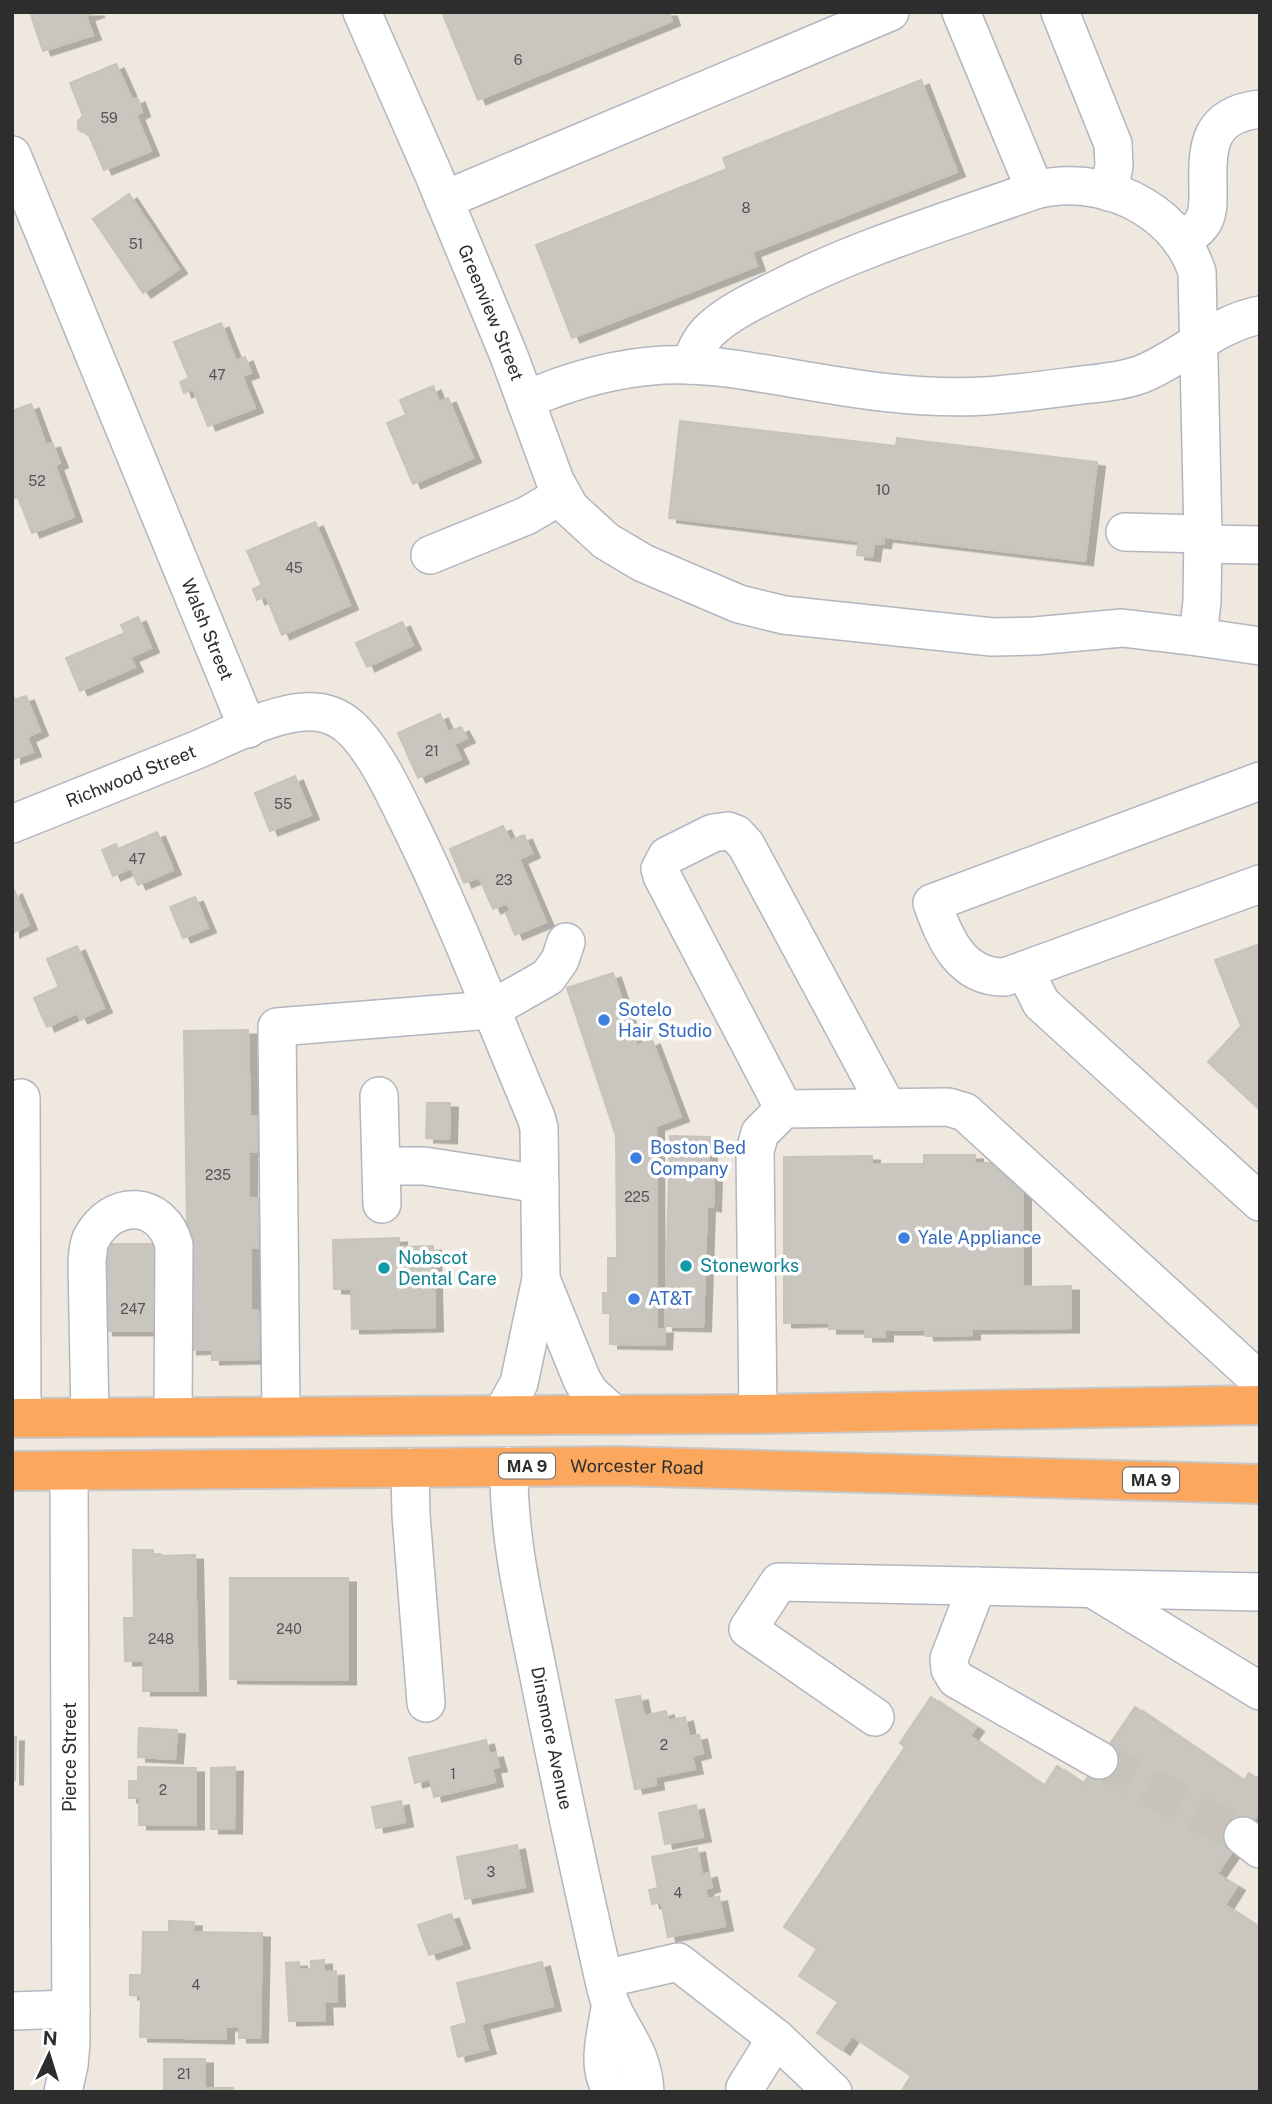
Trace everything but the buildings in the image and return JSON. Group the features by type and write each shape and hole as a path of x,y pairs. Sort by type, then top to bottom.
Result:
{"highway":[{"path":"17,1418 758,1413 1260,1405"},
{"name":"Worcester Road","path":"12,1471 679,1467 1260,1484"}],"street":[{"name":"Greenview Street","path":"362,12 444,200 562,495 580,519 606,541 666,573 739,604 809,619 992,636 1035,636 1122,628 1260,646"},
{"path":"444,200 890,12"},
{"path":"961,12 1035,190"},
{"path":"1060,12 1113,144 1114,166 1110,192"},
{"path":"1183,240 1198,228 1207,213 1207,154 1214,134 1220,125 1229,119 1260,108"},
{"name":"Walsh Street","path":"12,155 248,729"},
{"path":"691,365 707,333 721,321 767,294 837,261 1035,190 1075,186 1110,192 1126,198 1157,215 1183,240 1197,272 1202,539 1202,601 1198,637"},
{"path":"526,400 595,374 639,367 691,365 879,392 926,396 982,396 1121,379 1158,366 1226,326 1260,315"},
{"path":"430,555 526,516 562,495"},
{"path":"1125,532 1260,545"},
{"path":"248,729 296,713 314,712 331,715 347,724 357,734 398,802 417,841 536,1117 540,1138 541,1279 519,1383 502,1414"},
{"name":"Richwood Street","path":"12,824 248,729"},
{"path":"1260,781 932,903 942,932 965,963 981,975 1005,977 1260,884"},
{"path":"784,1109 660,869 667,856 713,832 728,831 736,834 746,845 887,1107"},
{"path":"281,1416 277,1027 487,1000 548,977 560,960 566,942"},
{"path":"1025,971 1041,1003 1260,1202"},
{"path":"379,1096 382,1204"},
{"path":"17,1418 21,1098"},
{"path":"758,1413 755,1151 760,1133 784,1109 959,1109 974,1119 1260,1381"},
{"path":"381,1166 424,1166 540,1184"},
{"path":"90,1418 87,1261 90,1241 111,1217 126,1209 139,1208 156,1217 170,1230 174,1245 173,1416"},
{"path":"541,1279 582,1380 590,1393 612,1413"},
{"name":"Dinsmore Avenue","path":"509,1466 509,1508 514,1553 554,1757 607,1994 638,2053 645,2092"},
{"path":"410,1467 411,1515 426,1703"},
{"name":"Pierce Street","path":"63,2092 69,2065 71,2026 69,1471"},
{"path":"876,1717 748,1629 779,1581 1260,1592"},
{"path":"976,1586 949,1659 950,1670 956,1679 1099,1760"},
{"path":"1092,1589 1260,1691"},
{"path":"607,1994 678,1962 776,2038 833,2092"},
{"name":"Dinsmore Avenue","path":"607,1994 603,2058 605,2073 613,2092"},
{"path":"12,2011 71,2026"},
{"path":"746,2092 745,2088 776,2038"}],"tunnel":[{"path":"1099,1760 1243,1836"}],"place":[{"name":"Sotelo Hair Studio","path":"604,1020"},
{"name":"Boston Bed Company","path":"636,1158"},
{"name":"Yale Appliance","path":"904,1238"},
{"name":"Stoneworks","path":"686,1266"},
{"name":"Nobscot Dental Care","path":"384,1268"},
{"name":"AT&T","path":"634,1299"}]}
